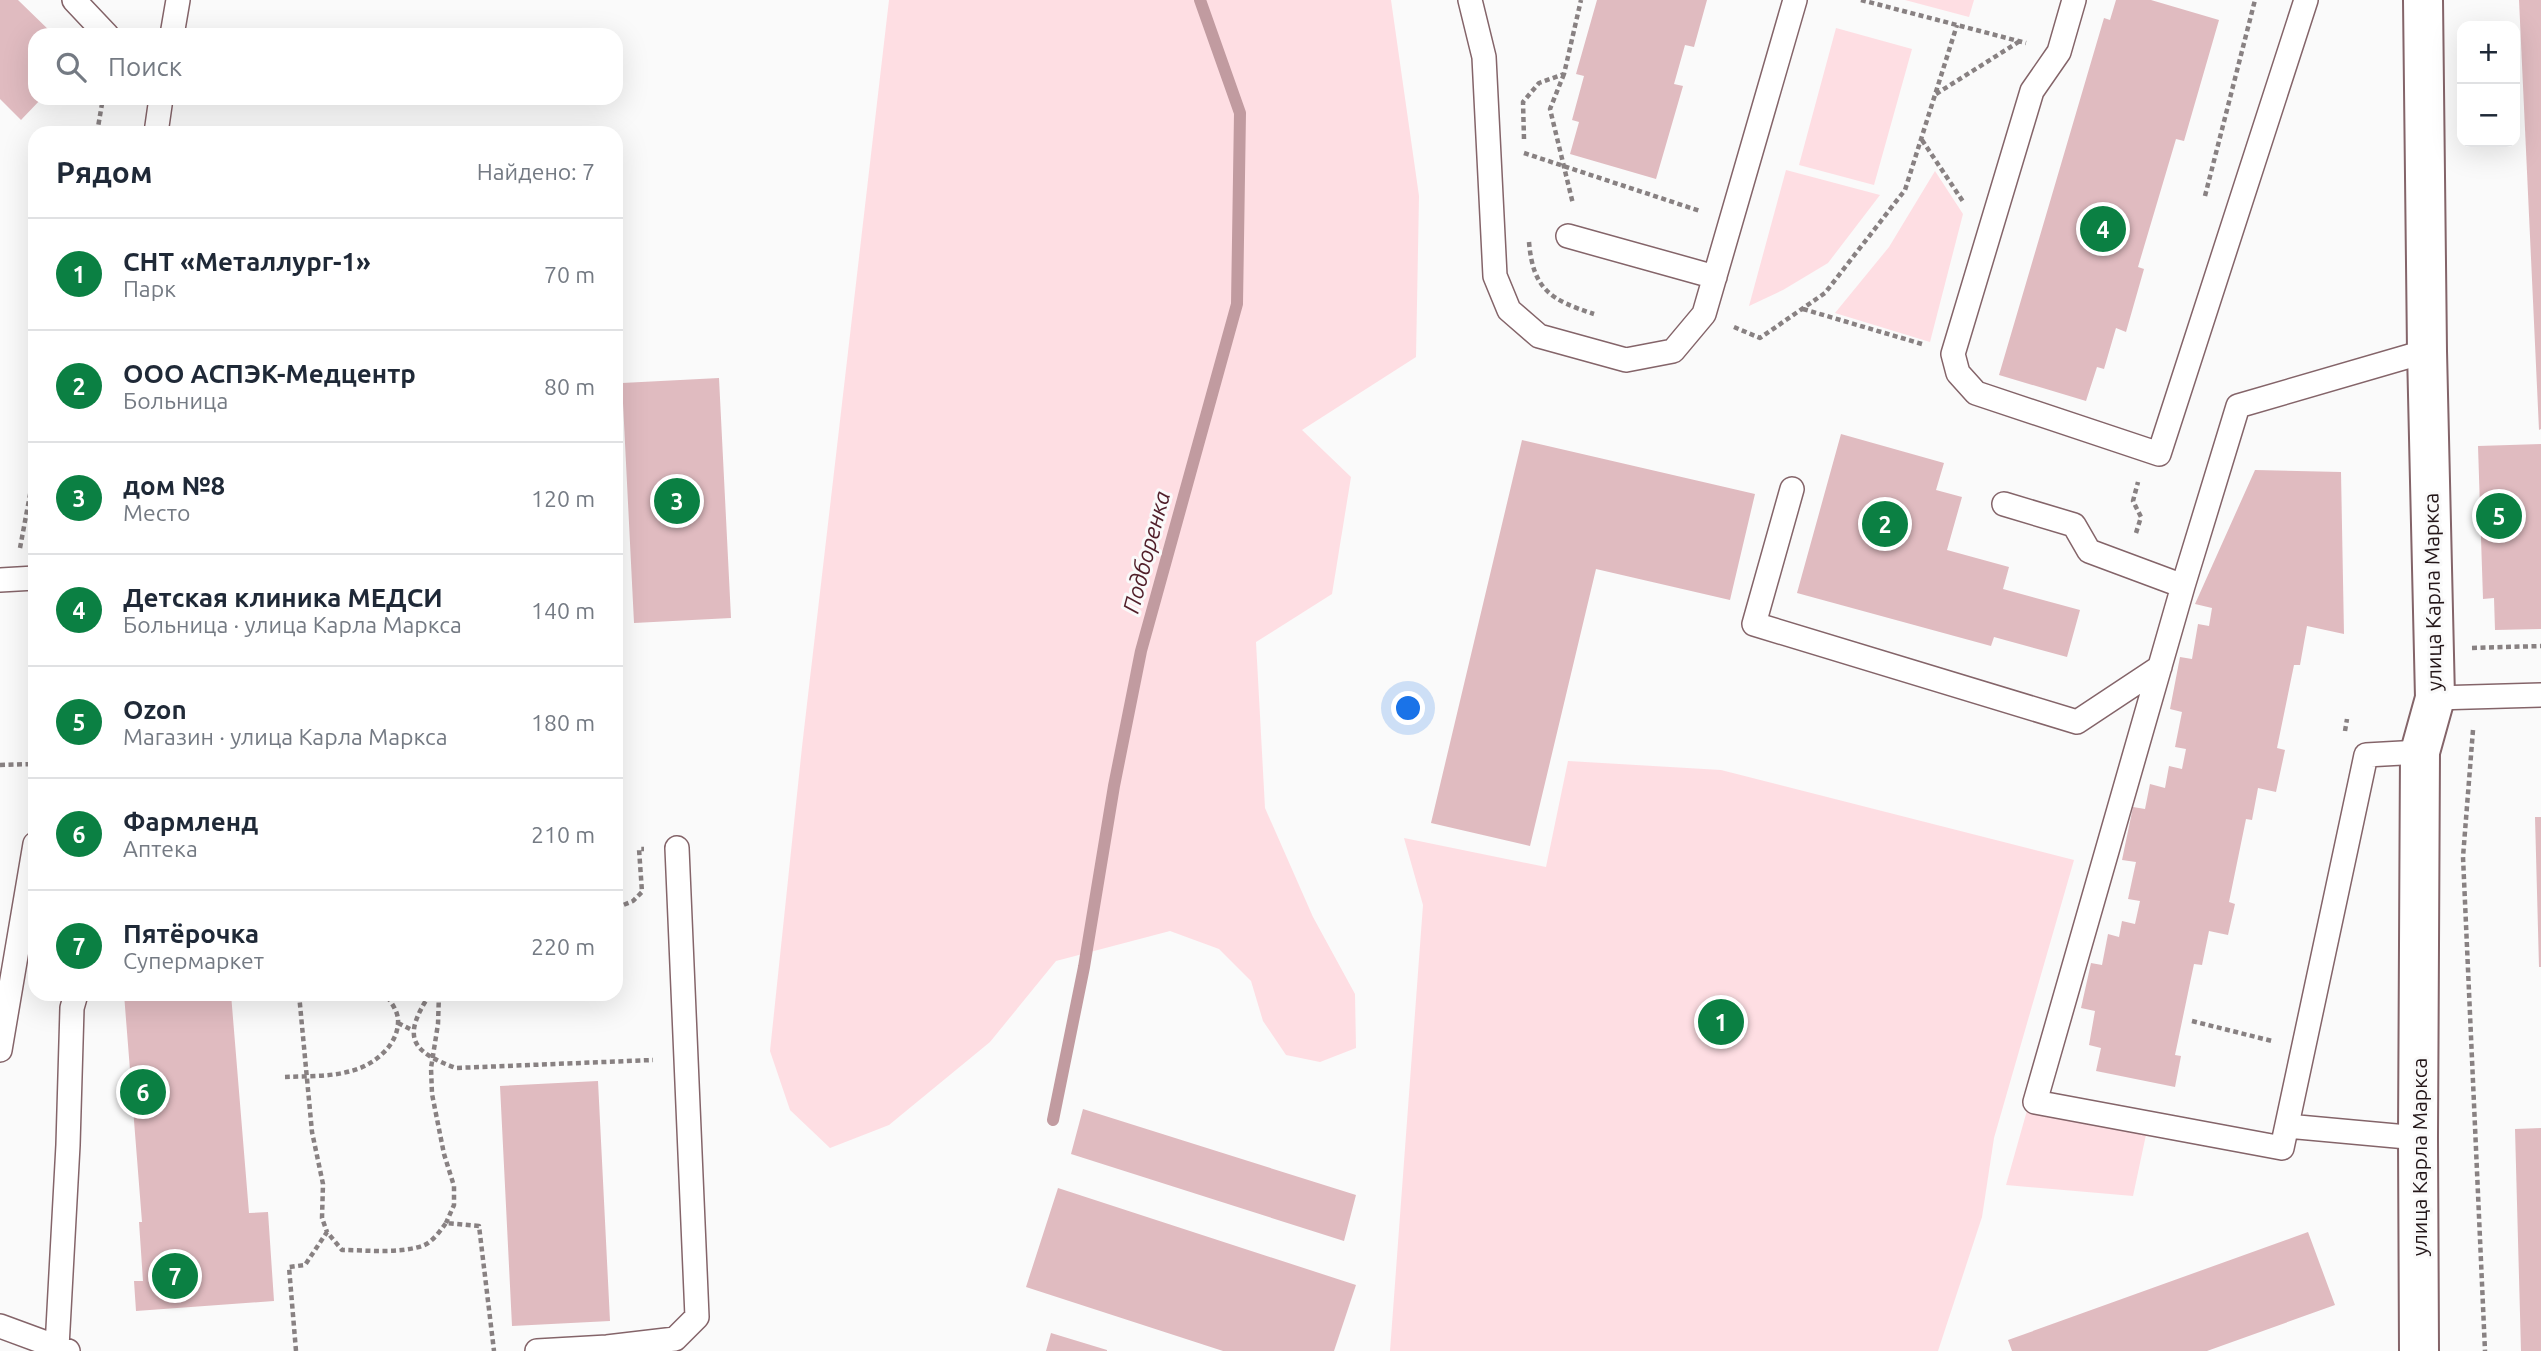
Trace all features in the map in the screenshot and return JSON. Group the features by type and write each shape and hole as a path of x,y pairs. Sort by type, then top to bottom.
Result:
{"street":[{"name":"улица Карла Маркса","path":"2419,1351 2420,752 2449,697 2435,649 2427,351 2423,0"}],"lane":[{"path":"74,0 100,28"},
{"path":"173,28 178,0"},
{"path":"1469,0 1484,57 1495,276 1509,310 1539,336 1626,360 1673,351 1704,314 1795,0"},
{"path":"2074,0 2059,52 2032,91 1953,354 1958,373 1976,393 2159,454 2306,0"},
{"path":"157,126 161,105"},
{"path":"1575,238 1715,277"},
{"path":"2420,752 2367,755 2282,1148 2035,1102 2183,586 2238,406 2427,351"},
{"path":"1792,489 1754,624 2077,722 2160,667"},
{"path":"2004,504 2074,525 2089,551 2183,586"},
{"path":"2449,697 2541,695"},
{"path":"537,1351 676,1339 697,1317 677,848"},
{"path":"0,1050 5,994 28,879"},
{"path":"0,1326 62,1349 74,1001"},
{"path":"2287,1126 2418,1138"}],"path":[{"path":"1575,238 1564,166 1550,109 1564,74 1581,0"},
{"path":"1861,0 2059,52"},
{"path":"2204,199 2255,0"},
{"path":"1704,314 1760,338 1825,293 1905,190 1957,25"},
{"path":"1935,95 2021,41"},
{"path":"1525,166 1523,102 1539,83 1564,74"},
{"path":"98,126 102,105"},
{"path":"1921,139 1988,238"},
{"path":"1524,153 1708,214 1689,270"},
{"path":"1529,234 1531,260 1543,289 1567,305 1604,317"},
{"path":"1802,309 1953,354"},
{"path":"2127,565 2141,517 2133,501 2147,450"},
{"path":"17,579 28,511"},
{"path":"2435,649 2541,646"},
{"path":"2449,697 2473,731 2463,857 2485,1351"},
{"path":"0,765 28,764"},
{"path":"300,1001 312,1132 323,1184 322,1218 327,1232 342,1250 384,1251 424,1246 439,1233 454,1205 454,1186 444,1154 432,1094 439,1001"},
{"path":"285,1077 351,1071 374,1061 392,1044 398,1023 390,1001"},
{"path":"425,1001 412,1030 417,1046 433,1059 456,1068 686,1059"},
{"path":"2192,1021 2284,1044"},
{"path":"398,1023 412,1030"},
{"path":"446,1223 479,1226 494,1351"},
{"path":"296,1351 289,1267 305,1265 327,1232"}],"shaded area":[{"path":"889,0 1391,0 1419,196 1416,357 1302,430 1351,477 1332,594 1256,642 1265,808 1313,917 1355,994 1356,1048 1320,1062 1286,1055 1263,1021 1251,981 1219,949 1170,931 1056,961 990,1042 889,1125 830,1148 790,1110 770,1051 802,747"},
{"path":"1905,0 1974,0 1969,17"},
{"path":"1836,28 1912,49 1874,185 1799,165"},
{"path":"1786,170 1880,195 1828,263 1783,290 1749,306"},
{"path":"1935,171 1963,214 1930,342 1835,313 1889,247"},
{"path":"1568,761 1721,770 2074,860 1994,1138 1982,1217 1938,1351 1390,1351 1423,905 1404,838 1546,867"},
{"path":"2028,1107 2147,1130 2133,1196 2006,1185"}],"building":[{"path":"0,0 18,0 47,28 28,28 28,105 35,105 21,120 0,99"},
{"path":"1597,0 1707,0 1694,47 1685,45 1674,84 1683,86 1656,179 1570,154 1579,122 1572,120 1584,76 1576,74"},
{"path":"2116,0 2151,0 2219,20 2184,141 2176,139 2138,267 2144,269 2126,332 2116,328 2104,369 2097,367 2086,401 1999,375 2104,18 2110,20"},
{"path":"2519,0 2541,0 2539,430 2520,21"},
{"path":"719,378 731,618 634,623 623,383"},
{"path":"1841,434 1944,463 1936,490 1962,497 1947,550 2009,567 2003,589 2080,610 2067,657 1994,637 1991,646 1797,593"},
{"path":"1522,440 1755,494 1730,600 1596,569 1530,846 1431,823"},
{"path":"2541,444 2541,629 2495,630 2494,598 2483,599 2478,446"},
{"path":"2255,470 2341,472 2344,634 2307,626 2300,665 2294,665 2277,748 2285,750 2276,792 2258,788 2252,820 2246,819 2229,902 2235,904 2228,935 2209,931 2202,965 2194,964 2175,1055 2181,1056 2175,1087 2096,1071 2101,1048 2089,1045 2095,1011 2081,1008 2091,963 2102,965 2108,934 2119,937 2122,921 2135,924 2140,901 2128,899 2136,862 2122,860 2133,807 2145,809 2150,784 2165,788 2169,766 2182,769 2186,749 2175,747 2182,712 2170,709 2180,657 2192,659 2198,624 2209,626 2212,608 2195,604"},
{"path":"2535,817 2541,817 2541,967 2539,967"},
{"path":"125,1001 232,1001 249,1213 268,1212 274,1301 136,1311 134,1281 143,1281 139,1222 142,1222"},
{"path":"598,1081 610,1321 512,1326 500,1086"},
{"path":"1083,1109 1356,1195 1344,1241 1071,1154"},
{"path":"2541,1128 2541,1351 2521,1351 2515,1129"},
{"path":"1058,1188 1356,1285 1334,1351 1223,1351 1026,1287"},
{"path":"2308,1232 2335,1305 2207,1351 2012,1351 2008,1340"},
{"path":"1051,1333 1107,1350 1107,1351 1046,1351"}],"waterway":[{"name":"Подборенка","path":"1053,1120 1084,967 1114,786 1141,651 1237,304 1240,113 1200,0"}],"place":[{"name":"Детская клиника МЕДСИ","path":"2103,229"},
{"name":"дом №8","path":"677,501"},
{"name":"Ozon","path":"2499,516"},
{"name":"ООО АСПЭК-Медцентр","path":"1885,524"},
{"name":"СНТ «Металлург-1»","path":"1721,1022"},
{"name":"Фармленд","path":"143,1092"},
{"name":"Пятёрочка","path":"175,1276"}]}
